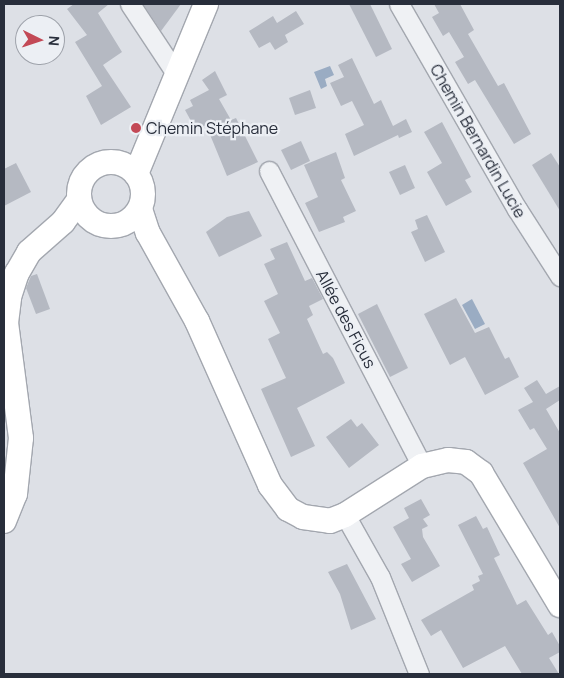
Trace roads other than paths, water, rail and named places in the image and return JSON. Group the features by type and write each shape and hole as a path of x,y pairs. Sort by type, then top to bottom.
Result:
{"main road":[{"path":"127,168 154,129 206,4"},
{"path":"108,162 127,168 143,191 132,217 101,225 83,208 82,179 89,171 108,162"},
{"path":"4,521 15,494 21,438 5,323 9,297 22,263 29,252 63,222 83,208"},
{"path":"132,217 148,234 197,321 270,485 288,509 302,517 330,521 345,516 422,466 448,460 466,462 482,473 560,605"}],"street":[{"path":"130,4 177,75"},
{"name":"Chemin Bernardin Lucie","path":"400,4 517,209 560,276"},
{"name":"Allée des Ficus","path":"269,172 422,466"},
{"path":"345,516 380,577 419,674"}],"water":[{"path":"330,66 334,75 325,79 327,86 321,89 314,72"},
{"path":"472,299 485,324 475,329 462,305"}],"place":[{"name":"Chemin Stéphane","path":"136,128"}]}
